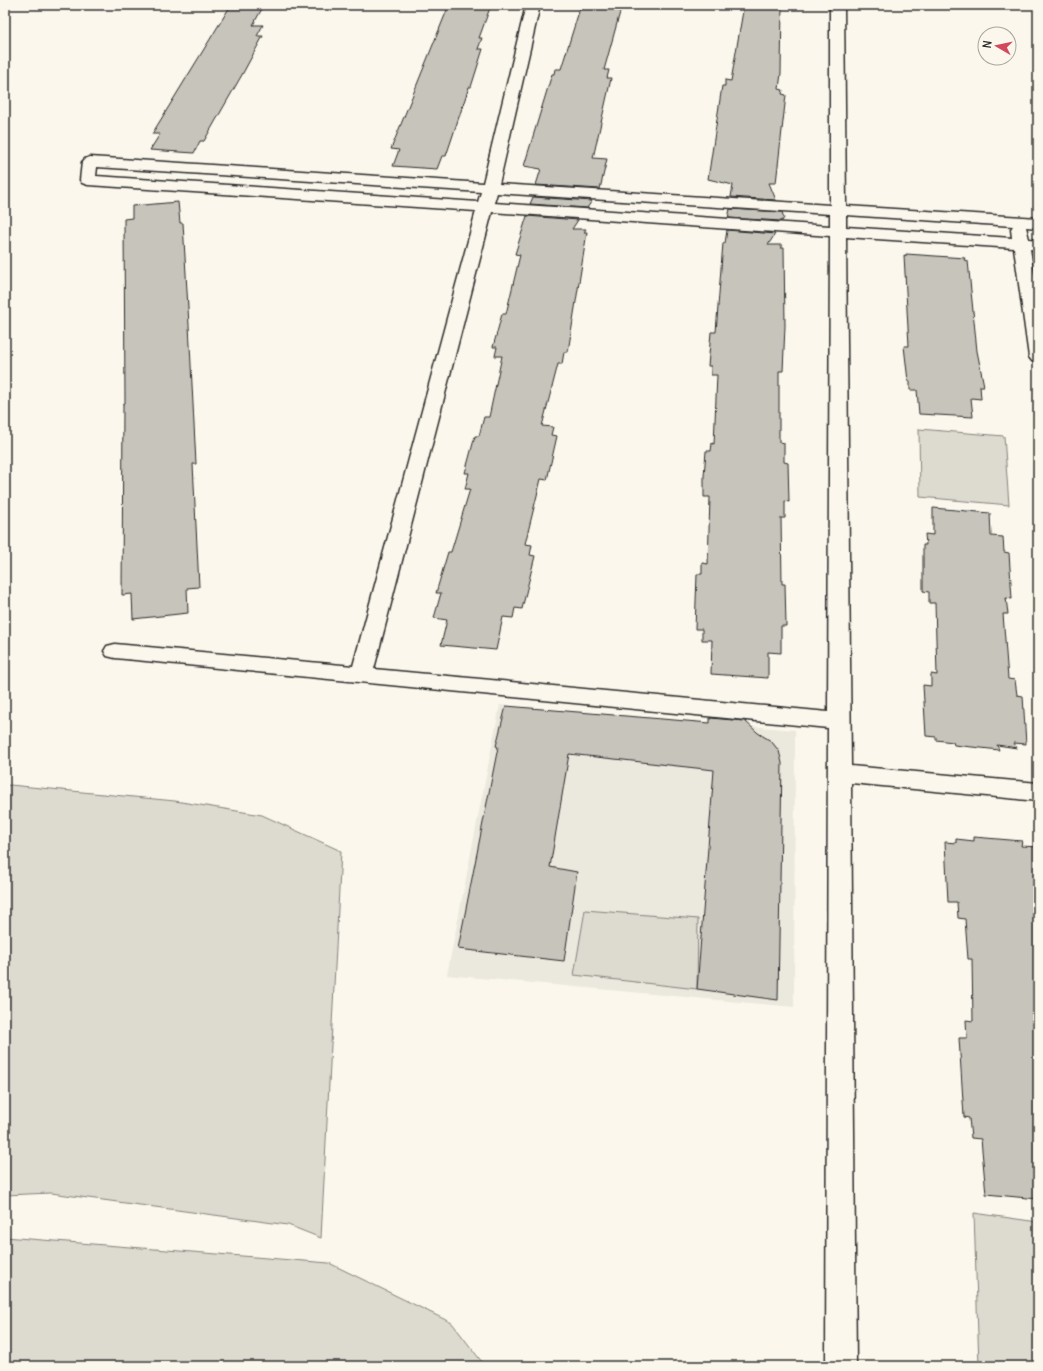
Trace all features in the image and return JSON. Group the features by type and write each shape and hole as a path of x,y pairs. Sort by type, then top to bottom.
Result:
{"street":[{"path":"362,674 490,188 533,5"},
{"path":"837,5 841,1366"},
{"path":"1038,223 838,221 485,207 88,180 90,162 490,188 838,221 1038,245"},
{"path":"1018,222 1038,357"},
{"path":"115,651 839,721"},
{"path":"839,773 1038,792"}],"shaded area":[{"path":"919,429 1004,436 1009,505 920,497"},
{"path":"500,705 795,730 794,1007 447,975"},
{"path":"10,785 175,801 262,815 341,851 321,1238 288,1225 51,1193 5,1195 5,786"},
{"path":"585,910 698,919 697,989 574,975"},
{"path":"974,1213 1038,1222 1038,1366 979,1366"},
{"path":"5,1237 329,1263 452,1323 485,1366 5,1366"}],"building":[{"path":"231,5 264,5 253,25 263,25 257,36 263,36 243,73 204,141 200,141 194,153 150,150 160,134 152,134"},
{"path":"449,5 491,5 479,38 482,38 478,49 483,49 471,87 469,87 446,156 442,156 437,169 393,166 399,150 391,149"},
{"path":"581,5 622,5 604,70 609,70 607,78 611,78 593,158 607,159 600,189 536,185 541,169 524,166 552,74 554,74 555,69 561,69"},
{"path":"744,5 782,5 781,73 779,89 783,90 782,94 786,95 776,183 769,183 776,200 731,197 733,185 708,179 722,86 725,86 725,80 731,81"},
{"path":"533,197 592,201 587,208 530,204"},
{"path":"178,202 180,223 183,223 189,325 196,464 193,464 199,587 187,588 188,613 133,619 132,594 122,595 123,404 125,403 124,219 132,218 132,206"},
{"path":"730,209 782,212 784,218 782,221 728,218"},
{"path":"527,216 578,220 572,229 586,229 584,232 587,232 568,352 564,352 562,364 558,364 542,426 553,427 551,435 557,436 547,480 541,479 525,544 532,545 530,555 535,556 522,609 515,608 513,618 503,617 496,650 441,645 447,620 434,618 441,593 436,593 448,552 451,552 470,489 465,489 469,473 465,473 475,436 479,436 484,417 489,417 502,356 495,356 497,347 493,347 502,314 506,314 520,255 515,254"},
{"path":"727,230 775,234 768,245 783,245 781,248 784,248 785,326 783,371 779,371 779,442 784,443 784,462 788,463 789,502 785,501 785,518 781,518 782,584 785,584 786,626 781,626 781,653 768,652 768,678 711,674 712,640 702,640 702,629 695,629 697,574 702,574 702,563 708,564 710,497 704,497 706,451 711,451 712,443 714,444 717,375 711,375 711,366 708,366 711,332 716,332 723,243 725,243"},
{"path":"906,254 965,258 964,260 968,261 977,351 984,386 980,386 981,399 971,398 973,417 919,414 917,390 910,390 910,381 908,381 904,346 909,346 904,255 906,256"},
{"path":"933,508 990,513 991,536 1003,537 1004,552 1009,553 1012,599 1006,598 1008,614 1003,614 1008,679 1015,680 1017,695 1023,696 1026,744 1014,743 1017,748 997,745 999,750 954,745 953,742 936,740 936,737 926,736 923,685 931,686 931,674 937,675 935,603 929,603 929,592 923,591 923,545 926,545 925,534 933,535"},
{"path":"506,706 710,723 710,718 745,721 758,733 771,741 779,751 782,763 778,1000 697,989 714,770 569,754 550,867 577,872 564,961 458,949 498,747 496,746"},
{"path":"974,837 1022,841 1021,846 1038,847 1038,1199 986,1194 981,1139 971,1138 969,1118 964,1117 959,1038 967,1038 966,1020 973,1021 972,959 968,959 965,919 958,918 957,902 948,902 945,842 956,843 956,839 974,841"}]}
